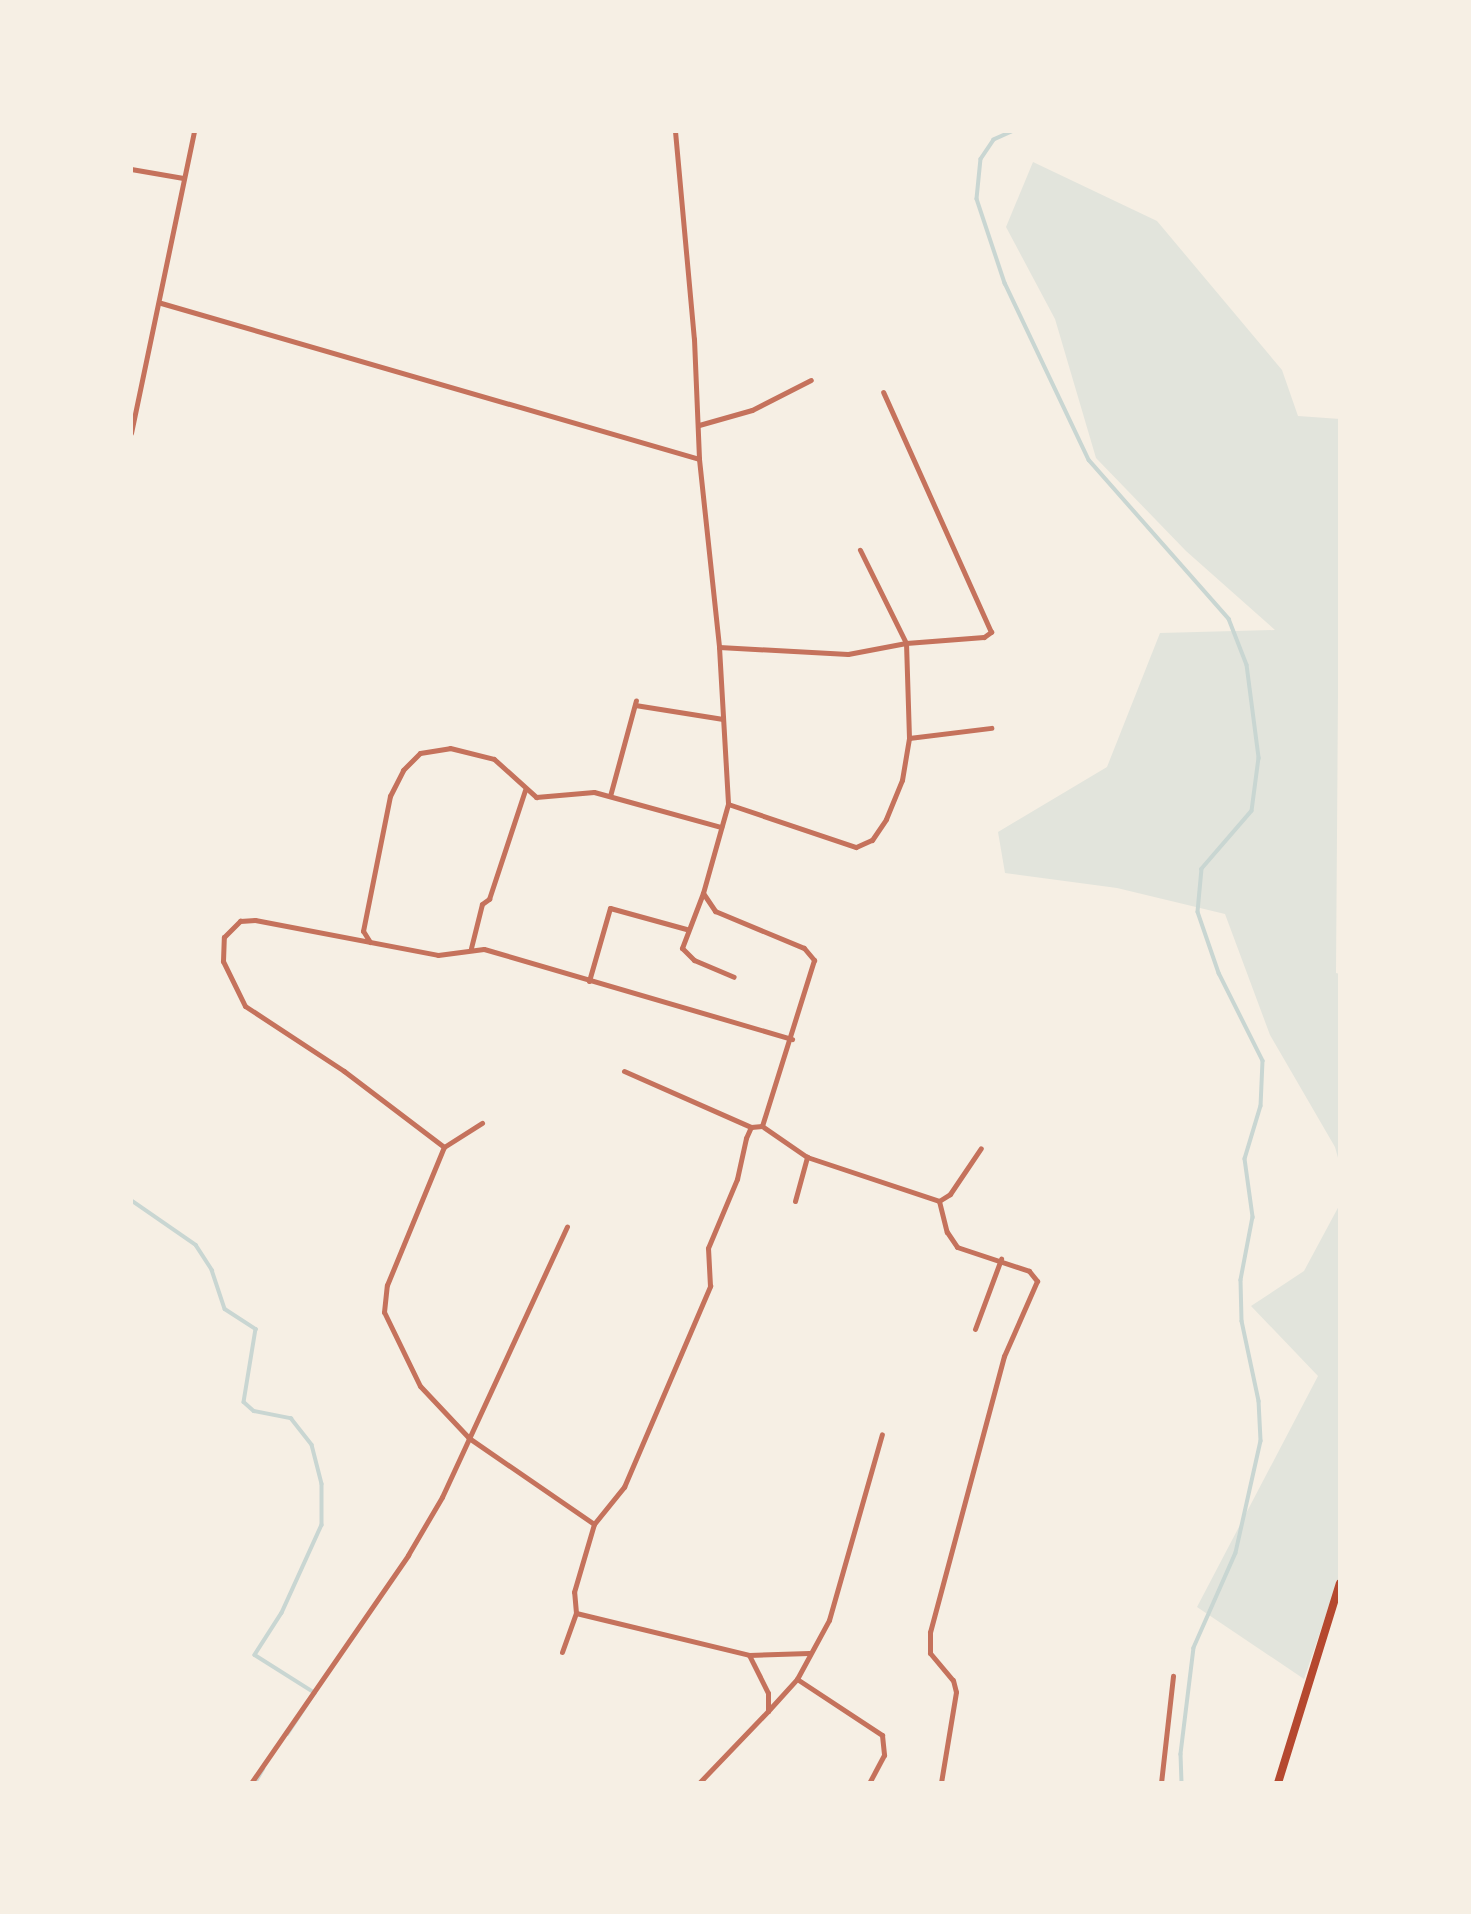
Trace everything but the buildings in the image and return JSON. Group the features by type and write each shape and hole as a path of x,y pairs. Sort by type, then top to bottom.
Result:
{"main road":[{"path":"1278,1783 1340,1583"}],"street":[{"path":"131,433 161,303 194,131"},
{"path":"675,131 699,425 699,458 719,647 728,804 702,893 681,948 688,956 734,977"},
{"path":"131,169 183,178"},
{"path":"161,303 699,458"},
{"path":"699,425 752,410 811,380"},
{"path":"719,647 848,654 906,643 984,637 992,628 883,392"},
{"path":"728,804 864,847 886,819 902,780 909,738 906,643 860,550"},
{"path":"610,796 635,702 723,719"},
{"path":"909,738 991,728"},
{"path":"370,942 363,931 390,796 403,770 420,753 450,748 494,759 525,790 537,797 588,792 721,827"},
{"path":"471,948 482,904 489,899 525,790"},
{"path":"702,893 715,911 813,955 812,977 792,1040 761,1118 762,1126"},
{"path":"589,981 610,908 687,929"},
{"path":"444,1147 344,1071 245,1006 223,961 224,937 240,921 255,920 438,955 471,948 675,1002 792,1040"},
{"path":"624,1071 751,1128 762,1126 807,1157 939,1201"},
{"path":"482,1123 444,1147 387,1285 384,1308 391,1333 420,1386 469,1438 594,1524"},
{"path":"562,1652 576,1613 573,1592 594,1524 624,1487 710,1286 708,1248 737,1179 737,1164 751,1128"},
{"path":"939,1201 950,1194 981,1148"},
{"path":"795,1201 807,1157"},
{"path":"939,1201 947,1232 957,1247 975,1255 1001,1259 1029,1271 1037,1281 1004,1356 930,1632 930,1653 953,1680 956,1692 941,1783"},
{"path":"251,1783 408,1555 442,1497 567,1227"},
{"path":"975,1329 1001,1259"},
{"path":"699,1783 797,1679 809,1653 830,1620 846,1573 882,1434"},
{"path":"576,1613 750,1655 809,1653"},
{"path":"750,1655 768,1693 768,1712"},
{"path":"1161,1783 1173,1676"},
{"path":"797,1679 882,1735 884,1755 869,1783"}],"shaded area":[{"path":"1033,162 1157,221 1282,370 1298,416 1340,419 1336,973 1340,974 1340,1165 1335,1147 1270,1035 1225,914 1117,888 1005,873 998,832 1107,767 1160,633 1275,630 1186,551 1096,458 1055,319 1006,227"},
{"path":"1340,1204 1340,1574 1304,1679 1197,1607 1318,1376 1251,1306 1304,1271"}],"waterway":[{"path":"1014,131 994,140 981,159 977,199 1005,283 1089,460 1229,619 1247,665 1259,758 1252,811 1202,869 1198,912 1219,973 1263,1061 1261,1106 1245,1159 1253,1217 1241,1280 1242,1321 1259,1401 1261,1441 1236,1553 1194,1648 1181,1754 1182,1783"},
{"path":"131,1200 196,1245 212,1270 225,1309 256,1329 244,1402 254,1411 291,1418 312,1445 322,1484 322,1525 282,1613 255,1655 315,1693 288,1734"},
{"path":"255,1783 263,1769"}]}
